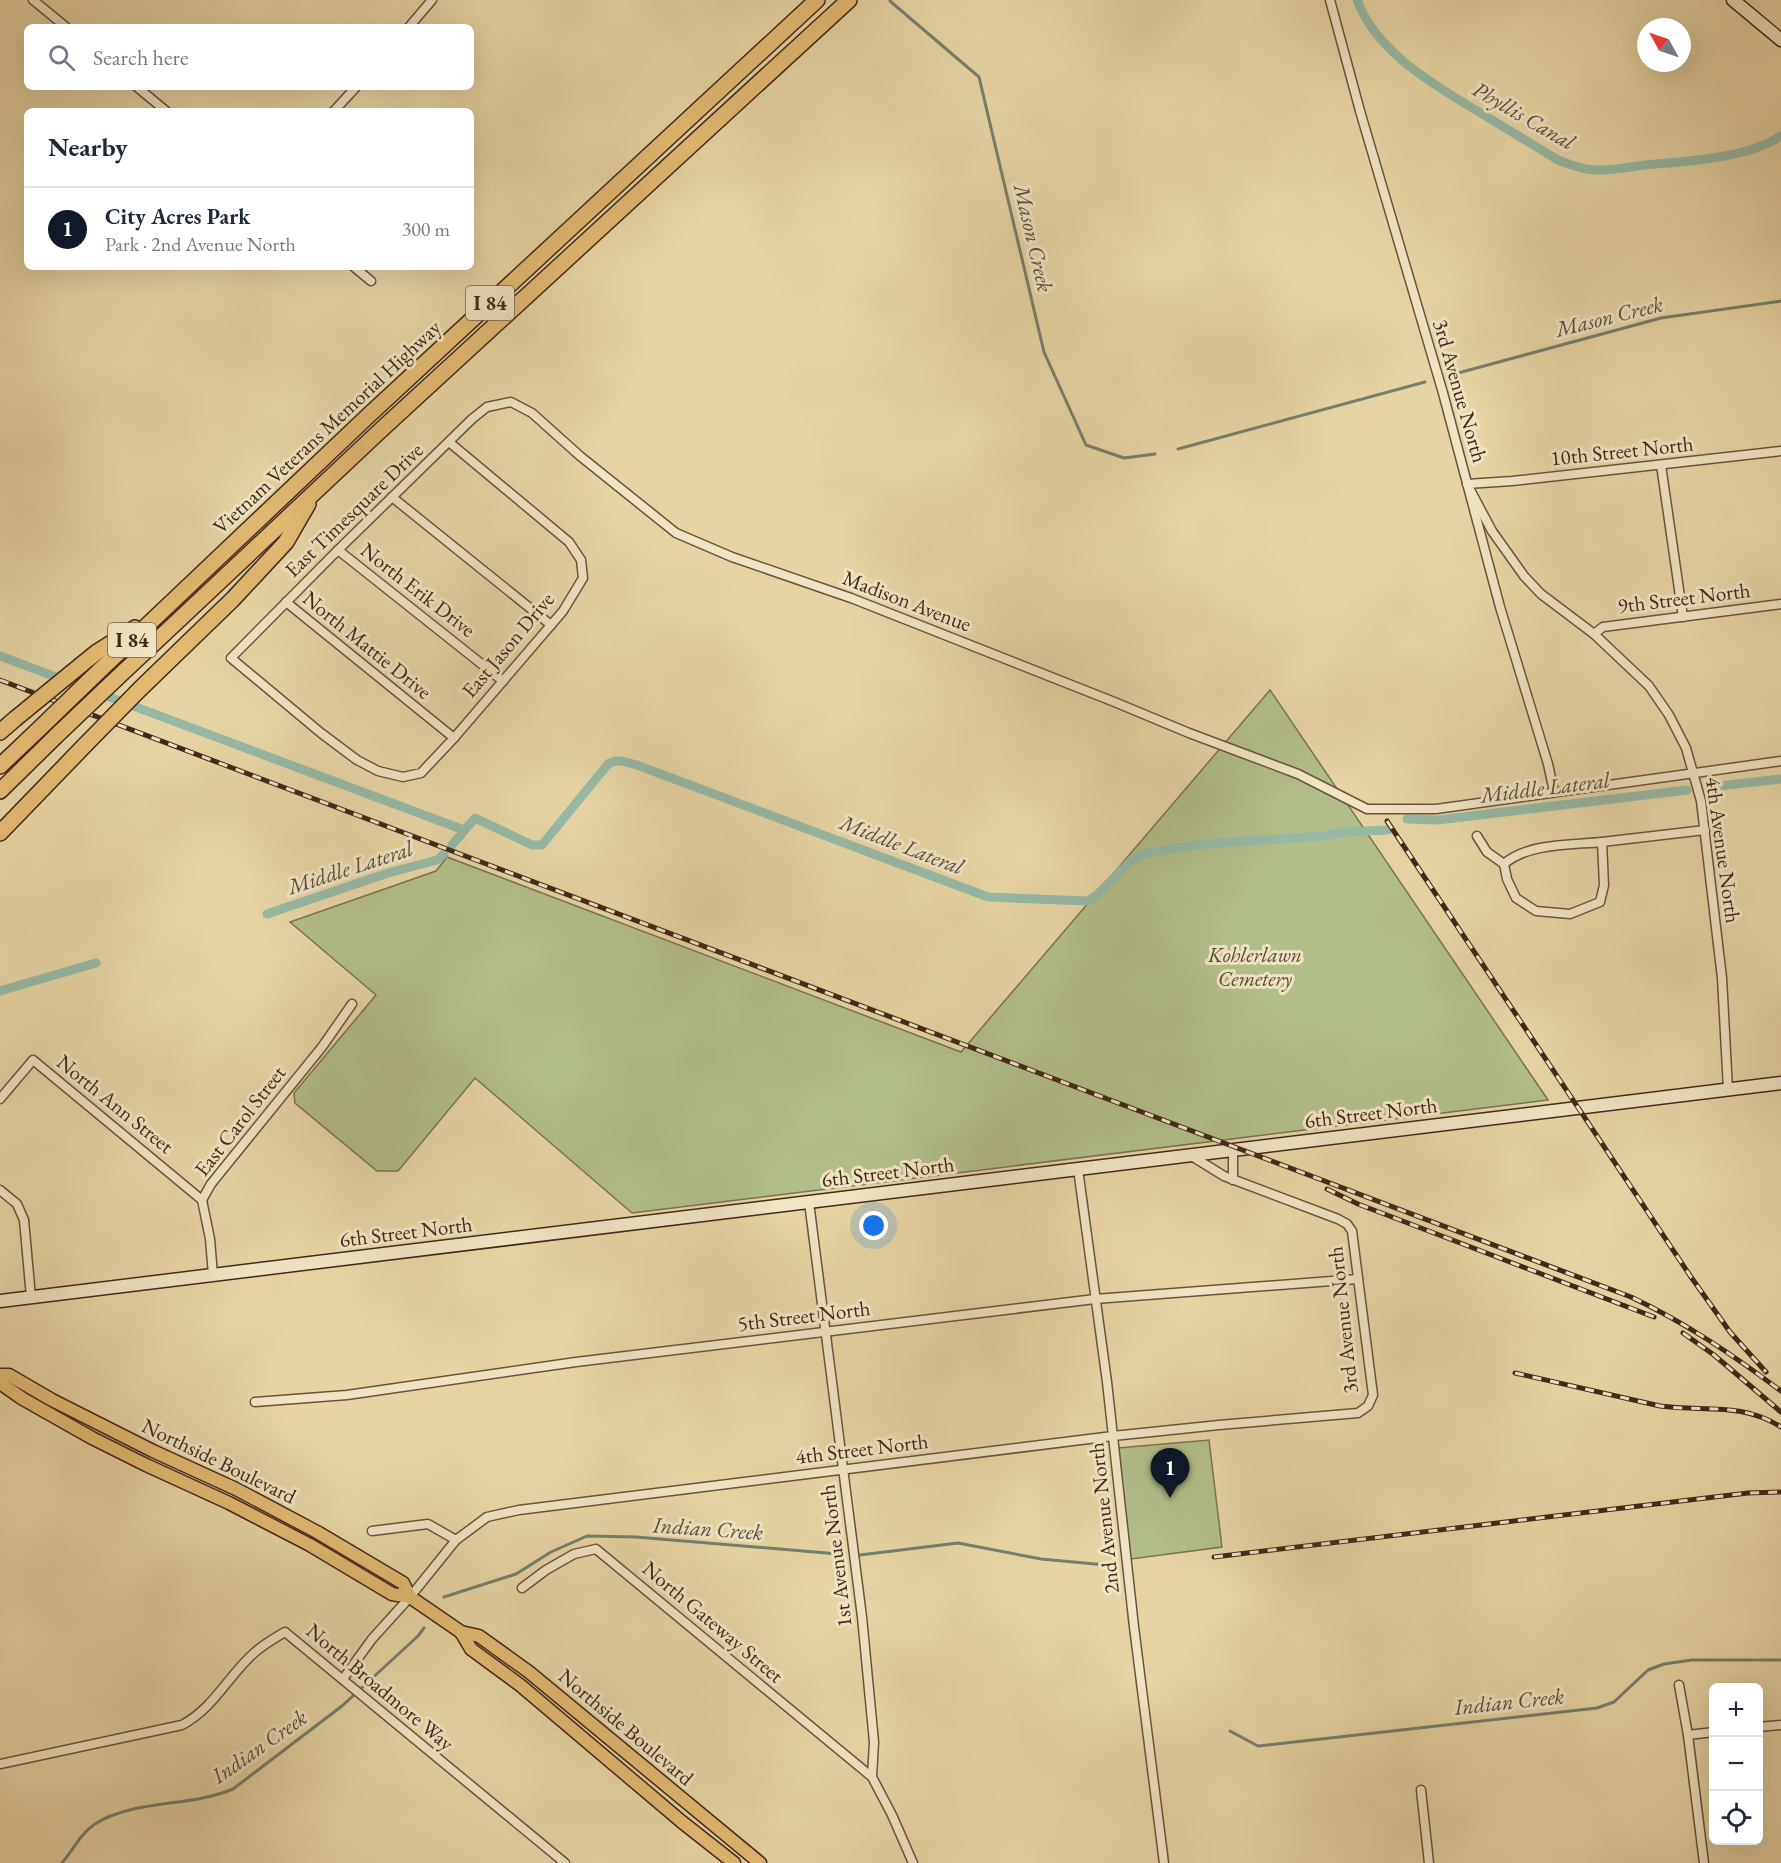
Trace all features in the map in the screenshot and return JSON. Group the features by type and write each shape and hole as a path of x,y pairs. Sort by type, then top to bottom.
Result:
{"highway":[{"name":"Vietnam Veterans Memorial Highway","path":"0,766 369,415 817,0"},
{"name":"Vietnam Veterans Memorial Highway","path":"0,791 315,491 848,1"},
{"path":"0,832 286,543 315,491"},
{"path":"0,732 97,652 165,608"}],"main road":[{"name":"Northside Boulevard","path":"0,1375 9,1375 108,1429 236,1489 317,1532 403,1583 410,1597"},
{"name":"Northside Boulevard","path":"0,1383 23,1399 146,1466 229,1503 310,1545 392,1594 410,1597 461,1632 479,1636 529,1672 760,1863"},
{"name":"Northside Boulevard","path":"461,1632 471,1649 520,1685 734,1863"}],"street":[{"path":"33,0 62,24"},
{"path":"412,24 432,0"},
{"name":"3rd Avenue North","path":"1330,0 1360,111 1443,393 1500,607 1548,764 1554,792"},
{"path":"1733,0 1781,40"},
{"path":"141,90 162,108"},
{"path":"337,108 353,90"},
{"path":"358,270 371,281"},
{"name":"East Timesquare Drive","path":"231,658 338,550 487,406 511,402"},
{"name":"Madison Avenue","path":"511,402 532,413 580,456 676,533 732,557 851,598 1319,784 1367,809 1380,811 1436,809 1781,761"},
{"name":"East Jason Drive","path":"231,658 357,760 378,771 403,777 421,773 563,611 583,578 581,560 569,542 449,442"},
{"name":"10th Street North","path":"1467,484 1781,451"},
{"path":"1661,465 1683,616"},
{"name":"4th Avenue North","path":"1467,484 1492,531 1524,576 1542,594 1594,634 1649,686 1686,748 1701,801 1705,830 1722,978 1728,1089"},
{"path":"392,497 551,625"},
{"name":"North Erik Drive","path":"338,550 503,681"},
{"name":"North Mattie Drive","path":"286,602 454,738"},
{"name":"9th Street North","path":"1594,634 1603,627 1781,604"},
{"path":"1504,864 1513,856 1539,849 1705,830"},
{"path":"1478,836 1486,852 1504,864 1507,879 1516,898 1536,911 1570,914 1600,902 1604,885 1602,842"},
{"name":"East Carol Street","path":"213,1275 210,1239 202,1200 211,1184 322,1047 352,1004"},
{"name":"North Ann Street","path":"0,1099 33,1060 202,1200"},
{"name":"6th Street North","path":"0,1300 1781,1083"},
{"path":"1233,1150 1233,1180"},
{"name":"3rd Avenue North","path":"1190,1155 1233,1180 1338,1219 1347,1224 1352,1231 1373,1395 1368,1407"},
{"name":"2nd Avenue North","path":"1077,1169 1113,1437 1135,1636 1164,1863"},
{"path":"0,1190 17,1204 24,1220 31,1297"},
{"name":"1st Avenue North","path":"809,1202 862,1617 873,1730 873,1777 913,1863"},
{"name":"5th Street North","path":"255,1402 347,1395 576,1362 1095,1299 1358,1279"},
{"name":"4th Street North","path":"343,1679 372,1639 410,1597 456,1540 487,1517 519,1510 843,1469 1219,1425 1358,1413 1368,1407"},
{"path":"372,1531 428,1524 456,1540"},
{"name":"North Gateway Street","path":"522,1588 546,1570 574,1554 597,1549 873,1777"},
{"name":"North Broadmore Way","path":"0,1764 182,1725 194,1719 213,1702 253,1653 285,1632 565,1863"},
{"path":"1679,1685 1688,1735 1704,1863"},
{"path":"1763,1727 1781,1725"},
{"path":"1688,1735 1709,1732"},
{"path":"1421,1790 1429,1863"}],"green space":[{"name":"Kohlerlawn Cemetery","path":"1270,690 1548,1100 632,1213 475,1078 398,1171 377,1171 295,1103 294,1093 376,995 290,922 436,871 447,857 961,1052"},
{"path":"1209,1440 1222,1547 1131,1559 1118,1448"}],"waterway":[{"name":"Phyllis Canal","path":"1357,0 1378,36 1392,51 1425,78 1558,160 1573,165 1604,170 1715,158 1750,150 1781,136"},
{"name":"Mason Creek","path":"890,1 979,77 1044,352 1086,445 1124,458 1155,454"},
{"name":"Mason Creek","path":"1447,376 1661,318 1781,301"},
{"name":"Mason Creek","path":"1178,449 1425,382"},
{"path":"0,656 464,830"},
{"name":"Middle Lateral","path":"452,845 475,818 532,845 542,845 608,764 615,761 637,765 988,897 1087,901 1096,896 1131,861 1146,853 1205,844 1388,830"},
{"name":"Middle Lateral","path":"1709,787 1781,779"},
{"name":"Middle Lateral","path":"1407,819 1438,820 1687,790"},
{"name":"Middle Lateral","path":"267,914 388,873 437,860 444,854"},
{"name":"Middle Lateral","path":"0,991 96,963"},
{"name":"Indian Creek","path":"444,1597 516,1574 551,1552 587,1536 636,1537 838,1554"},
{"name":"Indian Creek","path":"860,1555 958,1543 1041,1559 1117,1566"},
{"name":"Indian Creek","path":"62,1863 85,1832 110,1816 143,1807 199,1799 233,1789 342,1706 424,1628"},
{"name":"Indian Creek","path":"1230,1731 1258,1746 1597,1708 1614,1702 1648,1670 1664,1664 1692,1660 1781,1660"}],"railway":[{"path":"0,680 1631,1297 1709,1340 1781,1391"},
{"path":"1387,821 1691,1277 1730,1332 1766,1372"},
{"path":"1327,1189 1358,1204 1654,1317"},
{"path":"1683,1333 1714,1355 1781,1412"},
{"path":"1515,1373 1660,1406 1722,1409 1752,1414 1781,1427"},
{"path":"1214,1557 1748,1493 1781,1492"}],"place":[{"name":"City Acres Park","path":"1170,1498"}]}
